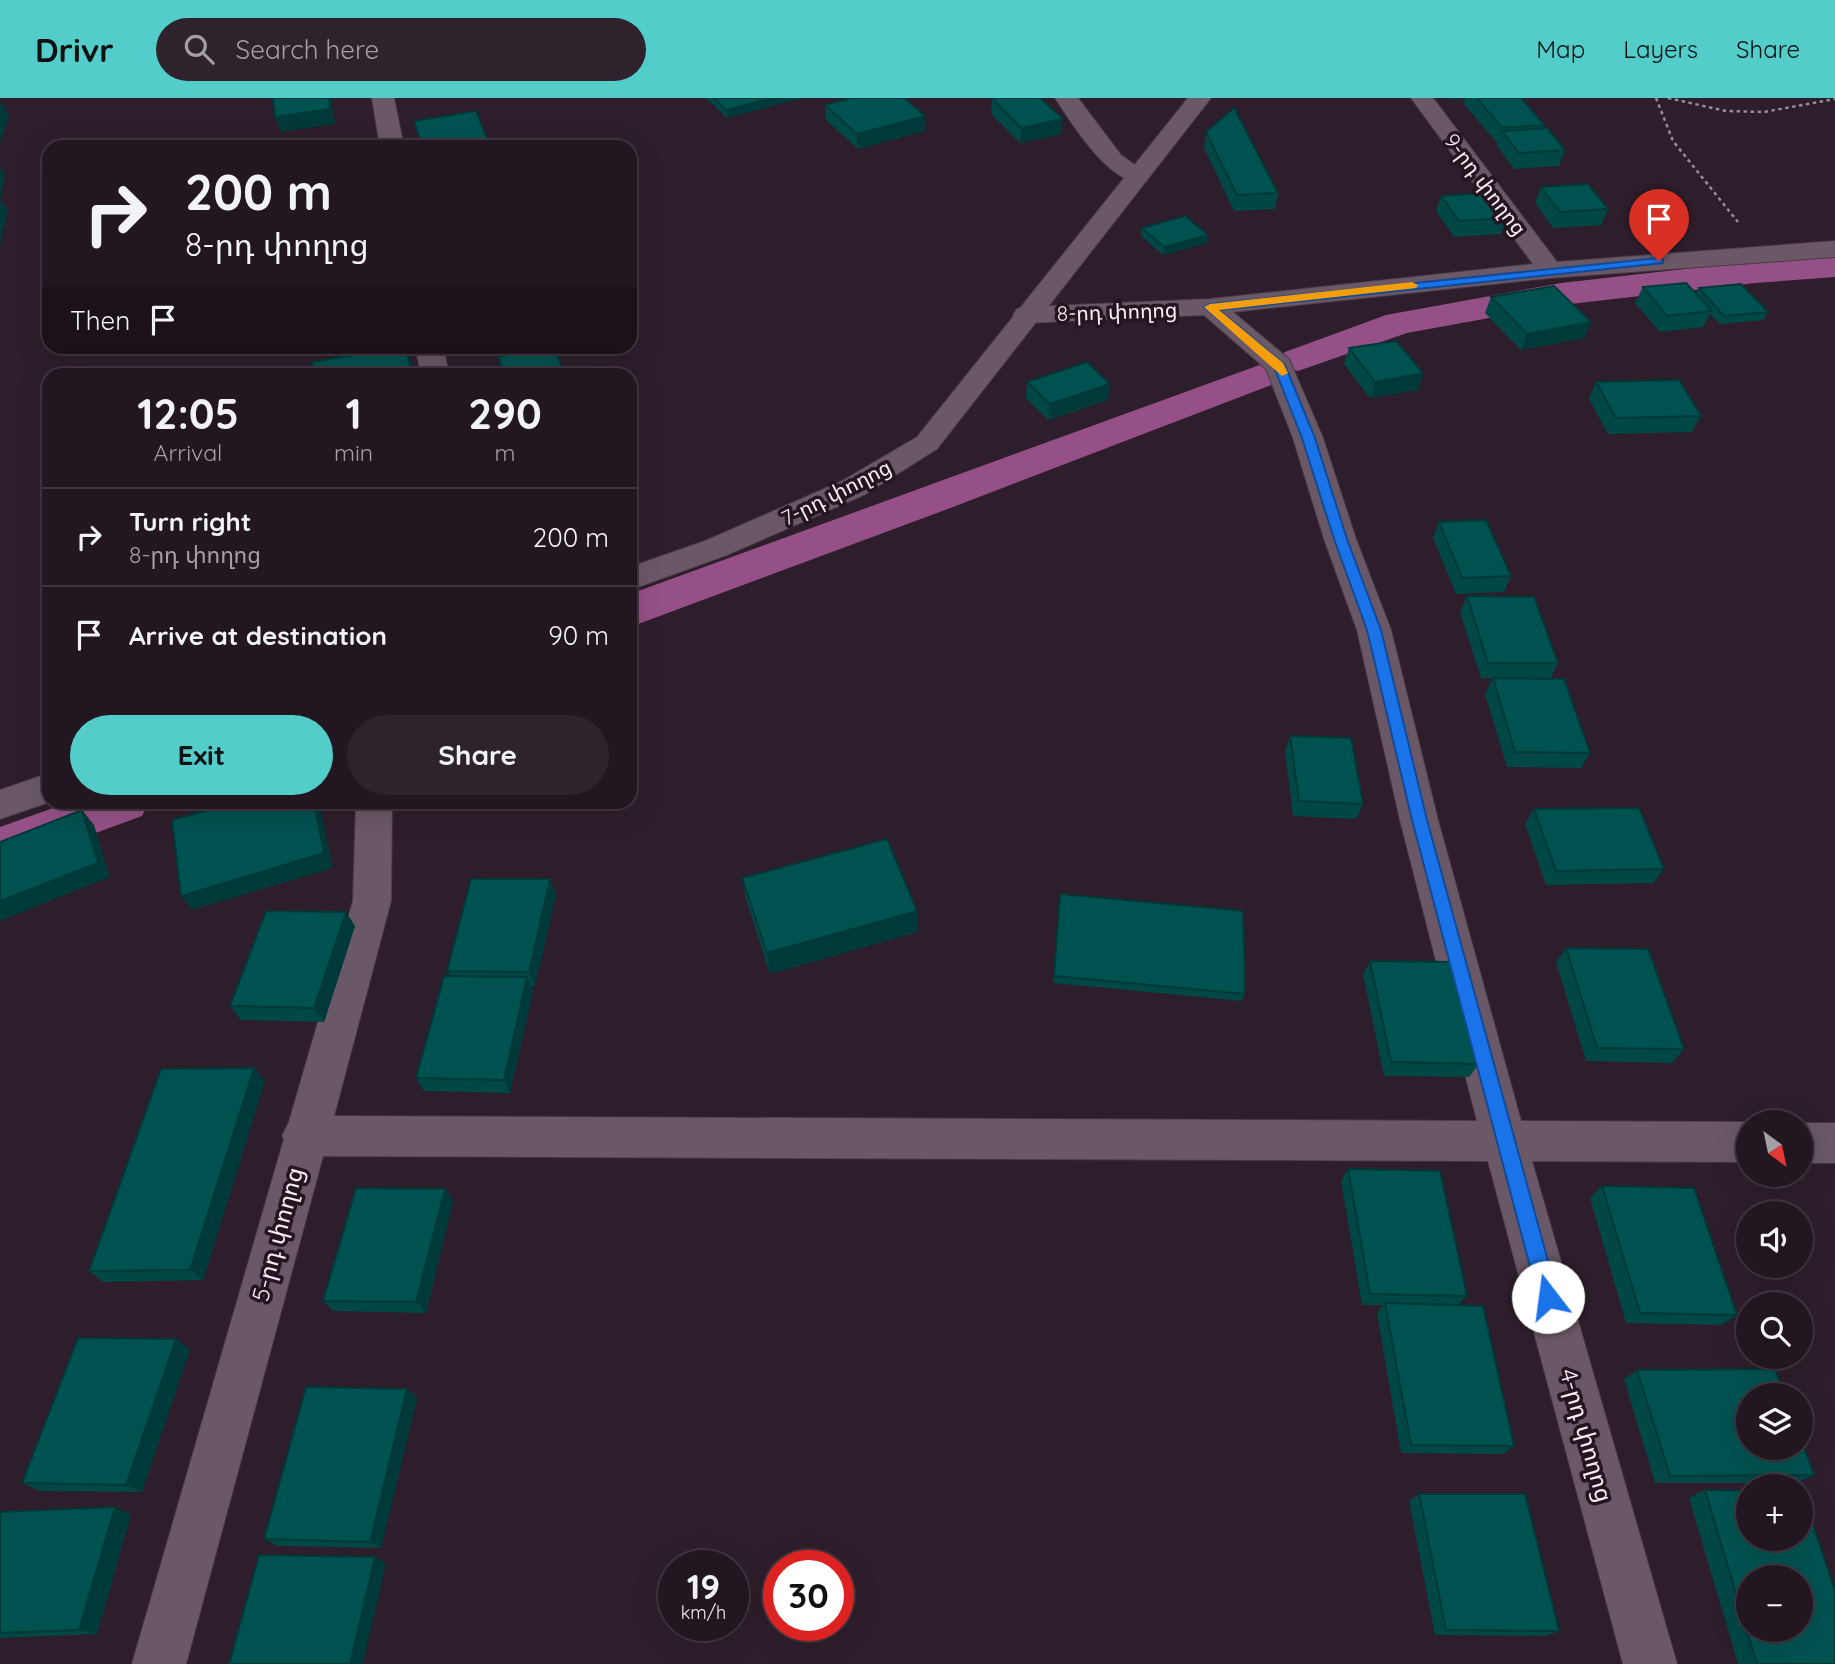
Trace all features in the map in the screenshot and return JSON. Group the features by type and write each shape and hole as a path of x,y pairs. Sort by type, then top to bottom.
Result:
{"street":[{"path":"383,98 391,140"},
{"path":"1066,98 1112,160 1139,176"},
{"name":"7-րդ փողոց","path":"637,576 716,548 853,488 928,443 1026,315 1200,98"},
{"name":"9-րդ փողոց","path":"1422,98 1550,270"},
{"name":"8-րդ փողոց","path":"1026,315 1210,307 1550,270 1835,249"},
{"name":"4-րդ փողոց","path":"1210,307 1279,365 1308,438 1340,539 1374,630 1419,820 1504,1140 1650,1664"},
{"path":"0,805 42,790"},
{"name":"5-րդ փողոց","path":"159,1664 304,1136 372,901 374,809"},
{"path":"304,1136 1736,1142"},
{"path":"1813,1143 1835,1143"}],"path":[{"path":"1656,98 1673,141 1764,255"},
{"path":"1668,98 1726,111 1764,112 1835,99"}],"building":[{"path":"273,98 329,98 330,109 275,117"},
{"path":"713,98 772,98 726,110"},
{"path":"852,98 904,98 925,116 857,134 825,105"},
{"path":"992,98 1040,98 1063,119 1021,128"},
{"path":"1477,98 1521,98 1544,125 1502,128"},
{"path":"1234,108 1278,193 1237,195 1206,132"},
{"path":"476,111 487,140 421,140 414,121"},
{"path":"1547,128 1565,150 1519,153 1502,131"},
{"path":"1588,184 1608,209 1560,212 1541,187"},
{"path":"1489,193 1507,218 1459,221 1441,196"},
{"path":"1185,216 1208,235 1164,247 1142,228"},
{"path":"1686,283 1712,311 1667,316 1643,287"},
{"path":"1741,284 1768,312 1724,316 1699,288"},
{"path":"1554,286 1591,322 1527,334 1491,297"},
{"path":"1396,341 1423,373 1375,382 1349,348"},
{"path":"359,354 407,354 410,368 312,368 312,362"},
{"path":"512,354 557,354 562,368 502,368 498,357"},
{"path":"1087,362 1110,384 1050,404 1027,382"},
{"path":"1679,380 1701,416 1616,418 1596,382"},
{"path":"1486,520 1511,576 1462,578 1439,522"},
{"path":"1467,596 1534,597 1558,663 1488,663"},
{"path":"1493,678 1564,679 1590,753 1515,752"},
{"path":"1290,736 1351,738 1363,804 1299,801"},
{"path":"1639,808 1664,869 1556,871 1534,809"},
{"path":"212,809 315,809 324,853 181,896 172,820"},
{"path":"82,810 98,863 0,901 0,842"},
{"path":"887,839 917,911 767,953 742,878"},
{"path":"471,879 550,879 529,972 447,971"},
{"path":"1060,894 1243,911 1245,994 1054,976"},
{"path":"266,911 346,912 314,1008 230,1006"},
{"path":"1566,948 1648,949 1684,1049 1597,1048"},
{"path":"1370,961 1453,962 1479,1064 1391,1062"},
{"path":"444,976 527,977 504,1080 416,1078"},
{"path":"254,1068 190,1270 89,1271 161,1069"},
{"path":"1348,1169 1440,1171 1467,1296 1370,1294"},
{"path":"1602,1186 1694,1188 1736,1315 1640,1313"},
{"path":"356,1188 445,1189 416,1302 323,1301"},
{"path":"1385,1303 1483,1306 1514,1446 1411,1445"},
{"path":"78,1338 176,1339 126,1485 22,1483"},
{"path":"1775,1369 1780,1383 1736,1383 1736,1460 1808,1460 1814,1475 1670,1476 1637,1370"},
{"path":"306,1387 407,1389 370,1542 264,1539"},
{"path":"1705,1490 1736,1491 1736,1551 1813,1551 1813,1525 1835,1591 1835,1664 1757,1664 1750,1642 1813,1642 1813,1565 1736,1565 1736,1594"},
{"path":"1419,1494 1525,1494 1559,1631 1446,1630"},
{"path":"115,1507 79,1630 0,1633 0,1512"},
{"path":"259,1555 375,1557 350,1664 229,1664"}],"waterway":[{"path":"1298,360 1399,323 1561,294 1755,272 1835,266"},
{"path":"637,608 1265,374"},
{"path":"0,848 105,809"}],"slow traffic":[{"path":"1282,373 1279,365 1210,307 1412,285"}],"route":[{"path":"1548,1297 1419,820 1374,630 1340,539 1308,438 1279,365 1210,307 1550,270 1659,261"}]}
